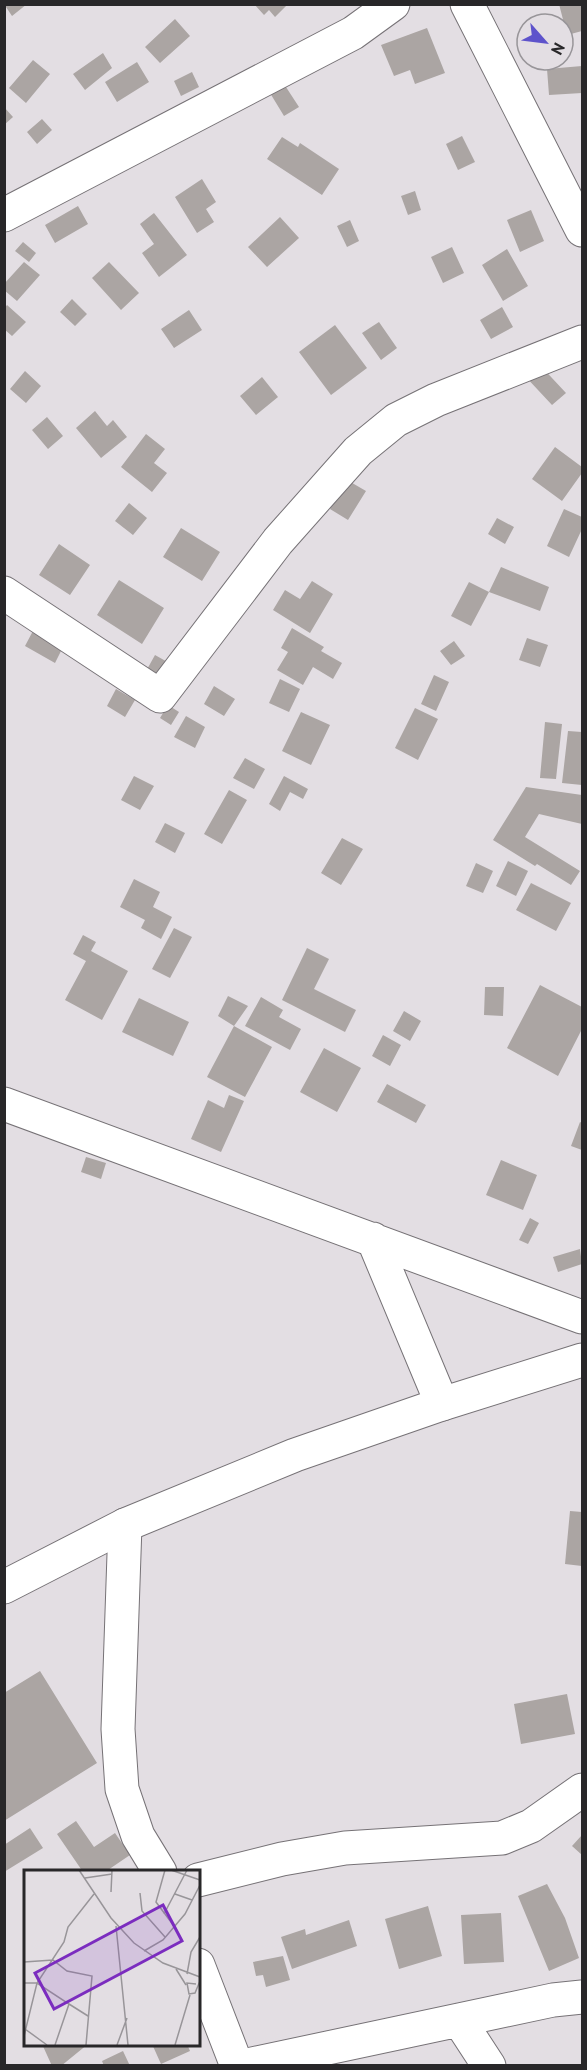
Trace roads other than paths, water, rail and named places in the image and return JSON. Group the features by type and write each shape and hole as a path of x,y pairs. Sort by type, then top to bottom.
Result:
{"main road":[{"path":"4,215 353,33 393,4"},
{"path":"467,4 582,230"},
{"path":"4,592 160,696 278,541 358,451 396,420 426,405 582,342"},
{"path":"4,1104 582,1317"},
{"path":"373,1239 442,1404"},
{"path":"4,1587 125,1525 295,1455 442,1404 582,1360"},
{"path":"125,1525 118,1729 122,1789 138,1836 159,1870"},
{"path":"200,1880 282,1859 345,1848 502,1838 531,1826 582,1790"},
{"path":"200,1970 237,2066"},
{"path":"243,2066 553,2000 582,1997"},
{"path":"459,2020 489,2066"}]}
